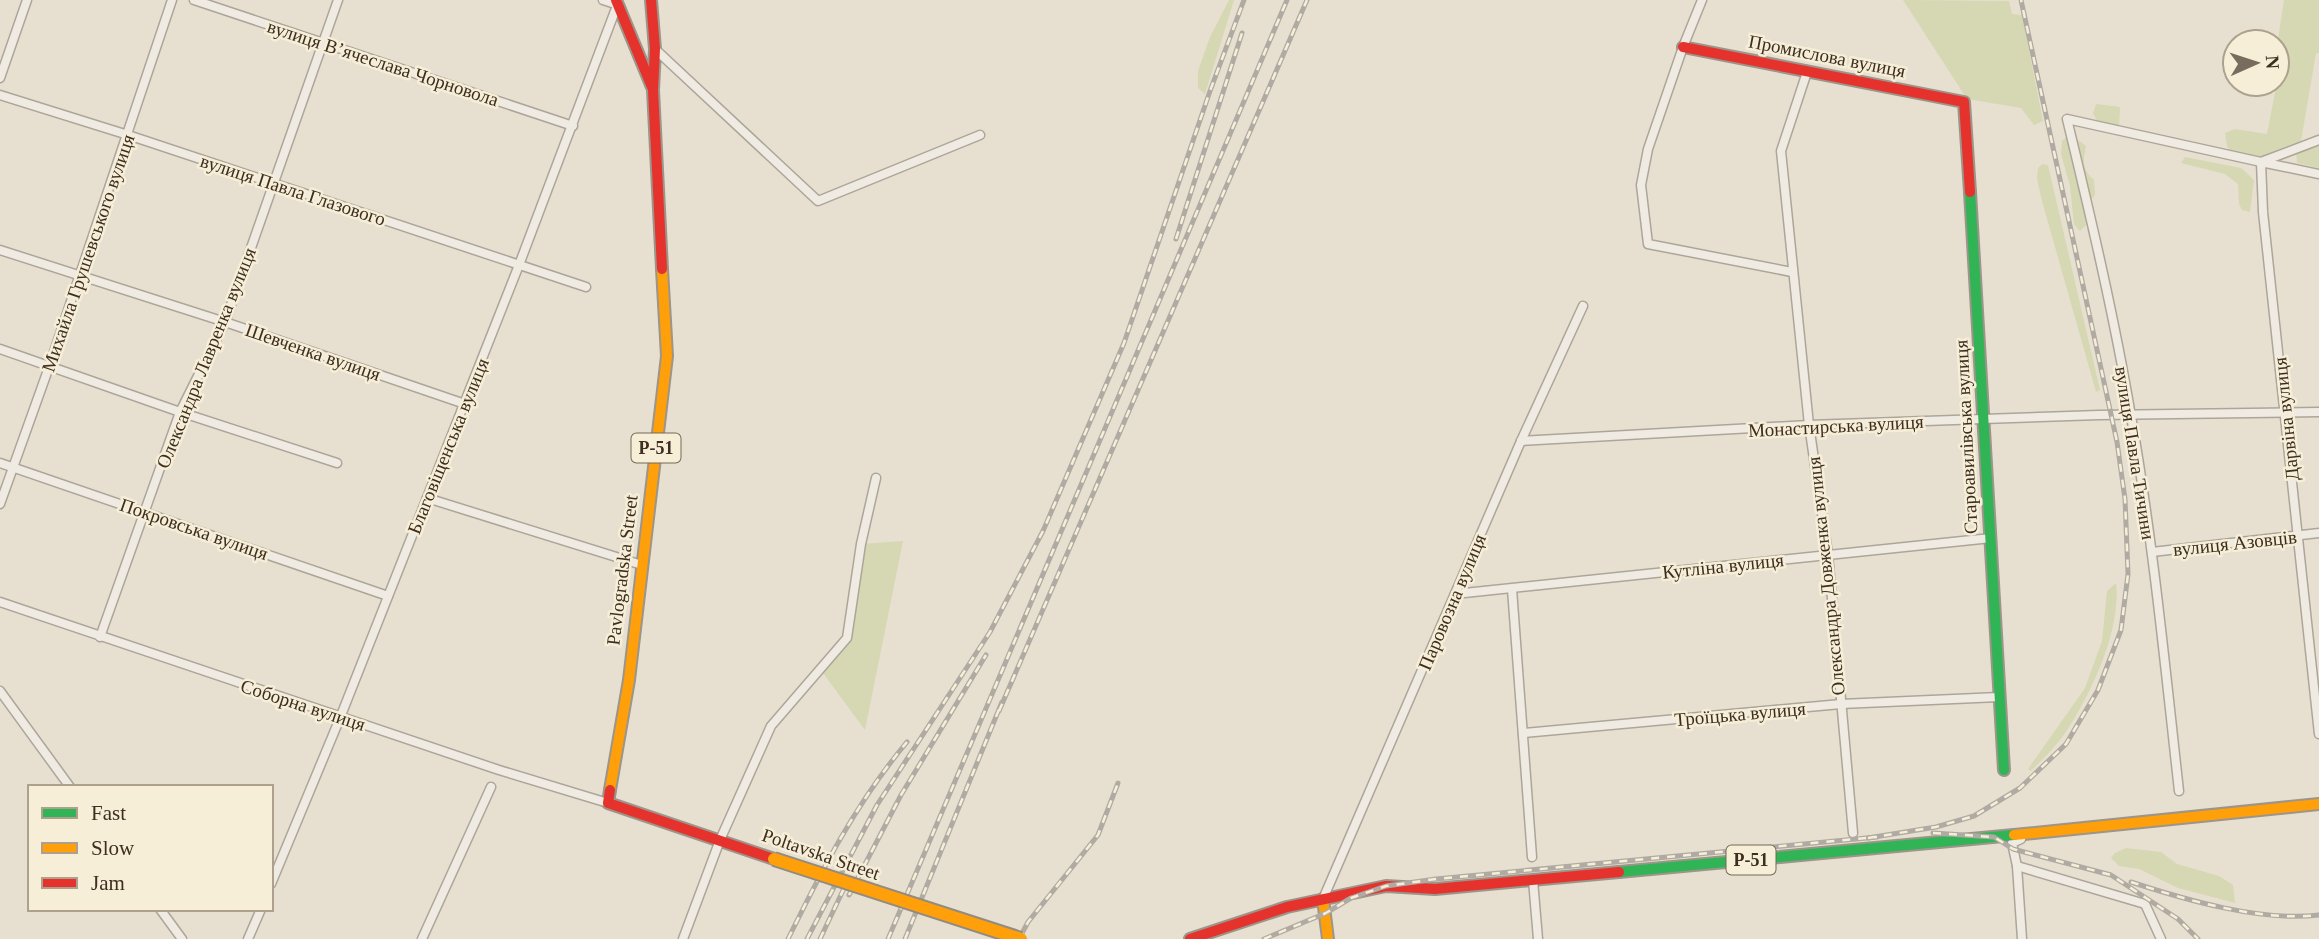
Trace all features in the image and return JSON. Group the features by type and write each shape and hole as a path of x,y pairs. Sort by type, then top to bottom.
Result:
{"main road":[{"name":"Pavlogradska Street","path":"608,803 629,680 667,356 653,90 655,49 650,0"},
{"name":"Pavlogradska Street","path":"618,2 653,90"},
{"name":"Промислова вулиця","path":"1683,47 1964,102"},
{"name":"Староавилівська вулиця","path":"1964,102 2004,770"},
{"name":"Poltavska Street","path":"608,803 1021,939"},
{"name":"Р-51","path":"1190,939 1287,907 1386,886 1435,889 2319,804"},
{"path":"1323,899 1328,939"}],"street":[{"path":"0,78 27,0"},
{"name":"Михайла Грушевського вулиця","path":"0,504 49,367 172,0"},
{"name":"вулиця В’ячеслава Чорновола","path":"194,0 573,125"},
{"name":"Олександра Лавренка вулиця","path":"100,637 180,412 225,322 338,0"},
{"path":"603,0 618,2"},
{"path":"1702,0 1648,149 1641,185 1648,244 1792,272"},
{"name":"Благовіщенська вулиця","path":"273,879 465,404 618,2"},
{"path":"655,49 818,201 980,135"},
{"name":"Олександра Довженка вулиця","path":"1807,72 1781,151 1808,425 1828,554 1853,833"},
{"name":"вулиця Павла Глазового","path":"0,95 586,287"},
{"name":"вулиця Павла Тичини","path":"2179,791 2152,552 2131,415 2096,236 2067,119 2261,162"},
{"path":"2261,162 2319,140"},
{"path":"2261,162 2319,174"},
{"name":"Дарвіна вулиця","path":"2261,162 2263,212 2319,734"},
{"name":"Шевченка вулиця","path":"0,250 225,322 465,404"},
{"name":"Паровозна вулиця","path":"1323,899 1521,441 1583,306"},
{"path":"0,349 337,463"},
{"name":"Монастирська вулиця","path":"1521,441 1808,425 2319,412"},
{"name":"Покровська вулиця","path":"0,463 388,596"},
{"path":"683,939 720,840 771,726 847,638 860,544 876,478"},
{"path":"427,498 642,565"},
{"name":"вулиця Азовців","path":"2152,552 2319,533"},
{"name":"Кутліна вулиця","path":"1455,594 1991,538"},
{"path":"1512,589 1532,857"},
{"name":"Соборна вулиця","path":"0,602 340,718 608,803"},
{"path":"0,691 69,785"},
{"name":"Троїцька вулиця","path":"1523,733 1841,704 1999,696"},
{"path":"422,939 491,787"},
{"path":"2021,839 2012,843 2017,866 2022,939"},
{"path":"2017,866 2145,904 2161,939"},
{"path":"1533,880 1538,939"},
{"path":"161,911 182,939"},
{"path":"248,939 260,911"}],"green space":[{"path":"1229,0 1234,0 1205,94 1198,88 1198,71 1210,37"},
{"path":"1903,0 2009,1 2012,14 2022,15 2043,121 2034,125 2021,108 1967,99"},
{"path":"2284,0 2319,0 2319,53 2316,53 2301,141 2299,147 2283,152 2242,158 2229,150 2225,133 2235,129 2267,134 2274,98 2291,98 2291,28 2280,28"},
{"path":"2096,104 2120,107 2119,128 2098,123 2093,113"},
{"path":"2066,137 2075,138 2086,146 2084,165 2094,180 2095,195 2087,209 2086,225 2080,231 2074,224 2070,186 2061,154 2062,141"},
{"path":"2319,146 2319,168 2297,163 2296,153"},
{"path":"2185,157 2241,168 2254,180 2250,212 2242,210 2239,204 2238,184 2225,174 2181,163"},
{"path":"2042,164 2048,165 2100,390 2096,392 2042,201 2037,179 2038,168"},
{"path":"903,541 865,730 820,669 847,638 861,544"},
{"path":"2116,583 2114,622 2092,686 2061,739 2031,771 2028,769 2085,688 2102,641 2107,591"},
{"path":"2126,848 2161,852 2177,864 2219,876 2233,885 2235,903 2178,888 2139,869 2119,866 2111,858"}],"railway":[{"path":"807,939 877,805 990,632 1043,531 1124,343 1244,0"},
{"path":"888,939 1287,0"},
{"path":"999,711 1307,0"},
{"path":"1868,838 1936,827 1974,816 2020,788 2066,744 2098,690 2121,630 2128,574 2125,499 2117,442 2021,0"},
{"path":"1176,239 1242,33"},
{"path":"849,895 901,795 986,655"},
{"path":"905,939 1002,702"},
{"path":"788,939 856,812 907,742"},
{"path":"1019,939 1028,922 1098,835 1118,783"},
{"path":"1933,833 1994,837 2013,849 2111,875 2178,919 2198,939"},
{"path":"1264,939 1326,913 1351,898 1386,886 1877,837"},
{"path":"820,939 847,882"},
{"path":"2131,882 2224,908 2273,915 2319,915"}],"traffic: fast":[{"path":"1970,192 2004,770"},
{"path":"1619,872 2014,835"}],"traffic: slow":[{"path":"610,790 629,680 667,356 662,269"},
{"path":"2014,835 2319,804"},
{"path":"774,859 1021,939"},
{"path":"1323,899 1328,939"}],"traffic: jam":[{"path":"616,0 652,87"},
{"path":"651,0 662,269"},
{"path":"1683,47 1964,102 1970,192"},
{"path":"610,790 608,803 774,859"},
{"path":"1190,939 1287,907 1386,886 1435,889 1619,872"}]}
